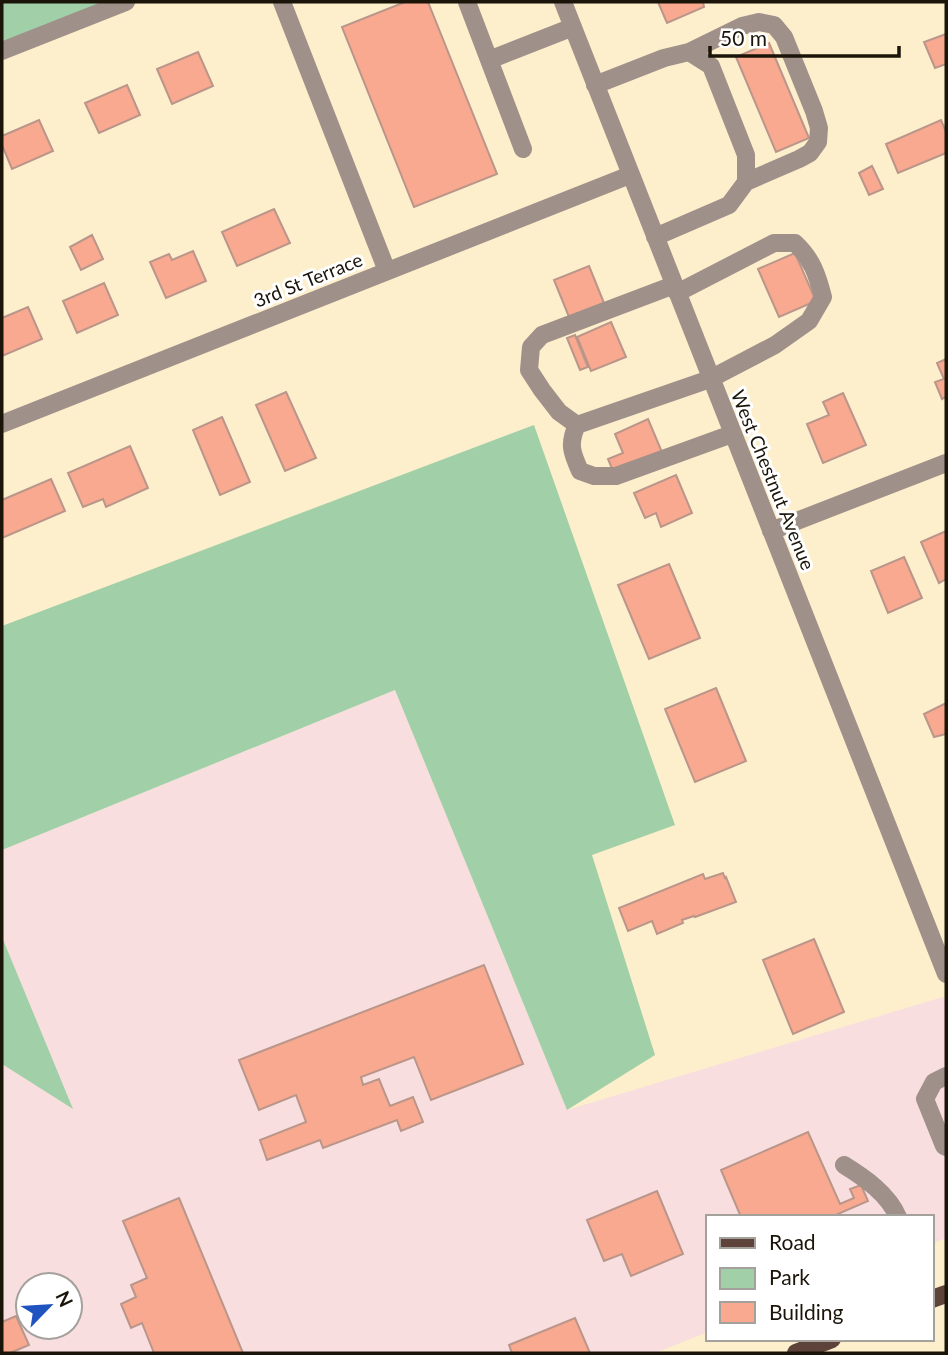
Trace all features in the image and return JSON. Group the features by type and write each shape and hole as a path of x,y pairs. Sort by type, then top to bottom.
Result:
{"main road":[{"path":"796,1353 827,1341"}],"street":[{"path":"2,51 126,2"},
{"path":"282,2 387,271"},
{"path":"467,2 523,149"},
{"name":"West Chestnut Avenue","path":"563,2 946,974"},
{"path":"595,85 664,58 689,52 742,26 758,22 774,25 784,37 814,111 819,128 818,142 810,153 746,182 729,205 655,237"},
{"path":"489,60 573,27"},
{"path":"689,52 711,66 746,155 746,182"},
{"name":"3rd St Terrace","path":"2,424 630,174"},
{"path":"578,425 559,412 529,370 531,346 542,335 675,289 774,243 795,243 816,270 823,297 809,321 775,345 710,379 578,425 571,437 572,452 580,471 594,476 616,476 732,434"},
{"path":"771,531 946,463"},
{"path":"946,1076 934,1082 925,1099 946,1147"},
{"path":"844,1165 871,1182 897,1215"}],"shaded area":[{"path":"395,690 567,1110 946,996 946,1238 934,1243 934,1215 706,1215 706,1333 655,1353 2,1353 2,1064 72,1108 2,937 2,850"}],"green space":[{"path":"2,2 126,2 2,51"},
{"path":"534,425 675,825 592,855 655,1055 567,1110 395,690 2,850 2,626"},
{"path":"2,937 73,1109 2,1064"}],"building":[{"path":"405,2 428,2 497,174 414,207 342,27"},
{"path":"658,2 703,2 704,7 667,23"},
{"path":"946,34 946,64 935,68 924,42"},
{"path":"769,43 809,138 776,152 736,57"},
{"path":"198,52 213,86 172,104 157,69"},
{"path":"127,85 140,115 99,133 85,103"},
{"path":"39,120 53,151 12,169 2,145 2,136"},
{"path":"941,120 946,132 946,153 898,173 886,144"},
{"path":"872,166 883,189 869,195 859,173"},
{"path":"274,209 290,243 237,266 222,232"},
{"path":"92,235 103,259 81,270 70,247"},
{"path":"193,251 206,281 166,298 150,262 169,254 172,260"},
{"path":"795,253 816,301 779,317 758,269"},
{"path":"589,266 604,303 569,317 554,280"},
{"path":"104,283 118,315 77,333 63,301"},
{"path":"28,307 42,339 2,356 2,318"},
{"path":"611,322 626,357 591,371 577,337"},
{"path":"575,335 588,367 580,370 567,338"},
{"path":"946,359 946,397 942,399 935,382 944,379 937,363"},
{"path":"286,392 316,458 285,471 256,405"},
{"path":"843,393 866,445 823,463 807,424 829,415 823,402"},
{"path":"222,417 250,482 220,495 193,430"},
{"path":"648,419 664,457 616,478 608,459 623,453 615,434"},
{"path":"130,446 148,488 106,507 103,499 83,507 68,473"},
{"path":"676,475 692,513 661,527 656,513 645,518 634,493"},
{"path":"51,479 65,511 2,538 2,500"},
{"path":"946,531 946,579 939,583 921,542"},
{"path":"904,557 922,598 888,613 871,571"},
{"path":"669,564 700,638 649,659 618,585"},
{"path":"716,688 746,761 695,782 665,709"},
{"path":"946,703 946,734 934,737 924,714"},
{"path":"723,873 736,902 682,920 683,923 657,934 652,921 628,931 619,908 703,874 705,879"},
{"path":"814,939 844,1012 793,1034 763,960"},
{"path":"484,965 523,1064 431,1100 414,1057 361,1077 363,1085 379,1079 390,1106 413,1097 423,1122 401,1131 397,1120 323,1148 320,1140 267,1160 260,1140 306,1122 296,1095 259,1110 239,1060"},
{"path":"808,1132 840,1204 854,1198 850,1189 861,1185 868,1201 836,1215 740,1215 721,1170"},
{"path":"657,1191 683,1254 631,1276 622,1254 604,1261 587,1220"},
{"path":"179,1198 243,1353 154,1353 142,1323 131,1328 121,1304 136,1297 131,1285 147,1278 123,1221"},
{"path":"14,1317 14,1341 27,1341 29,1345 10,1353 2,1353 2,1322"},
{"path":"575,1318 590,1353 512,1353 509,1345"}]}
